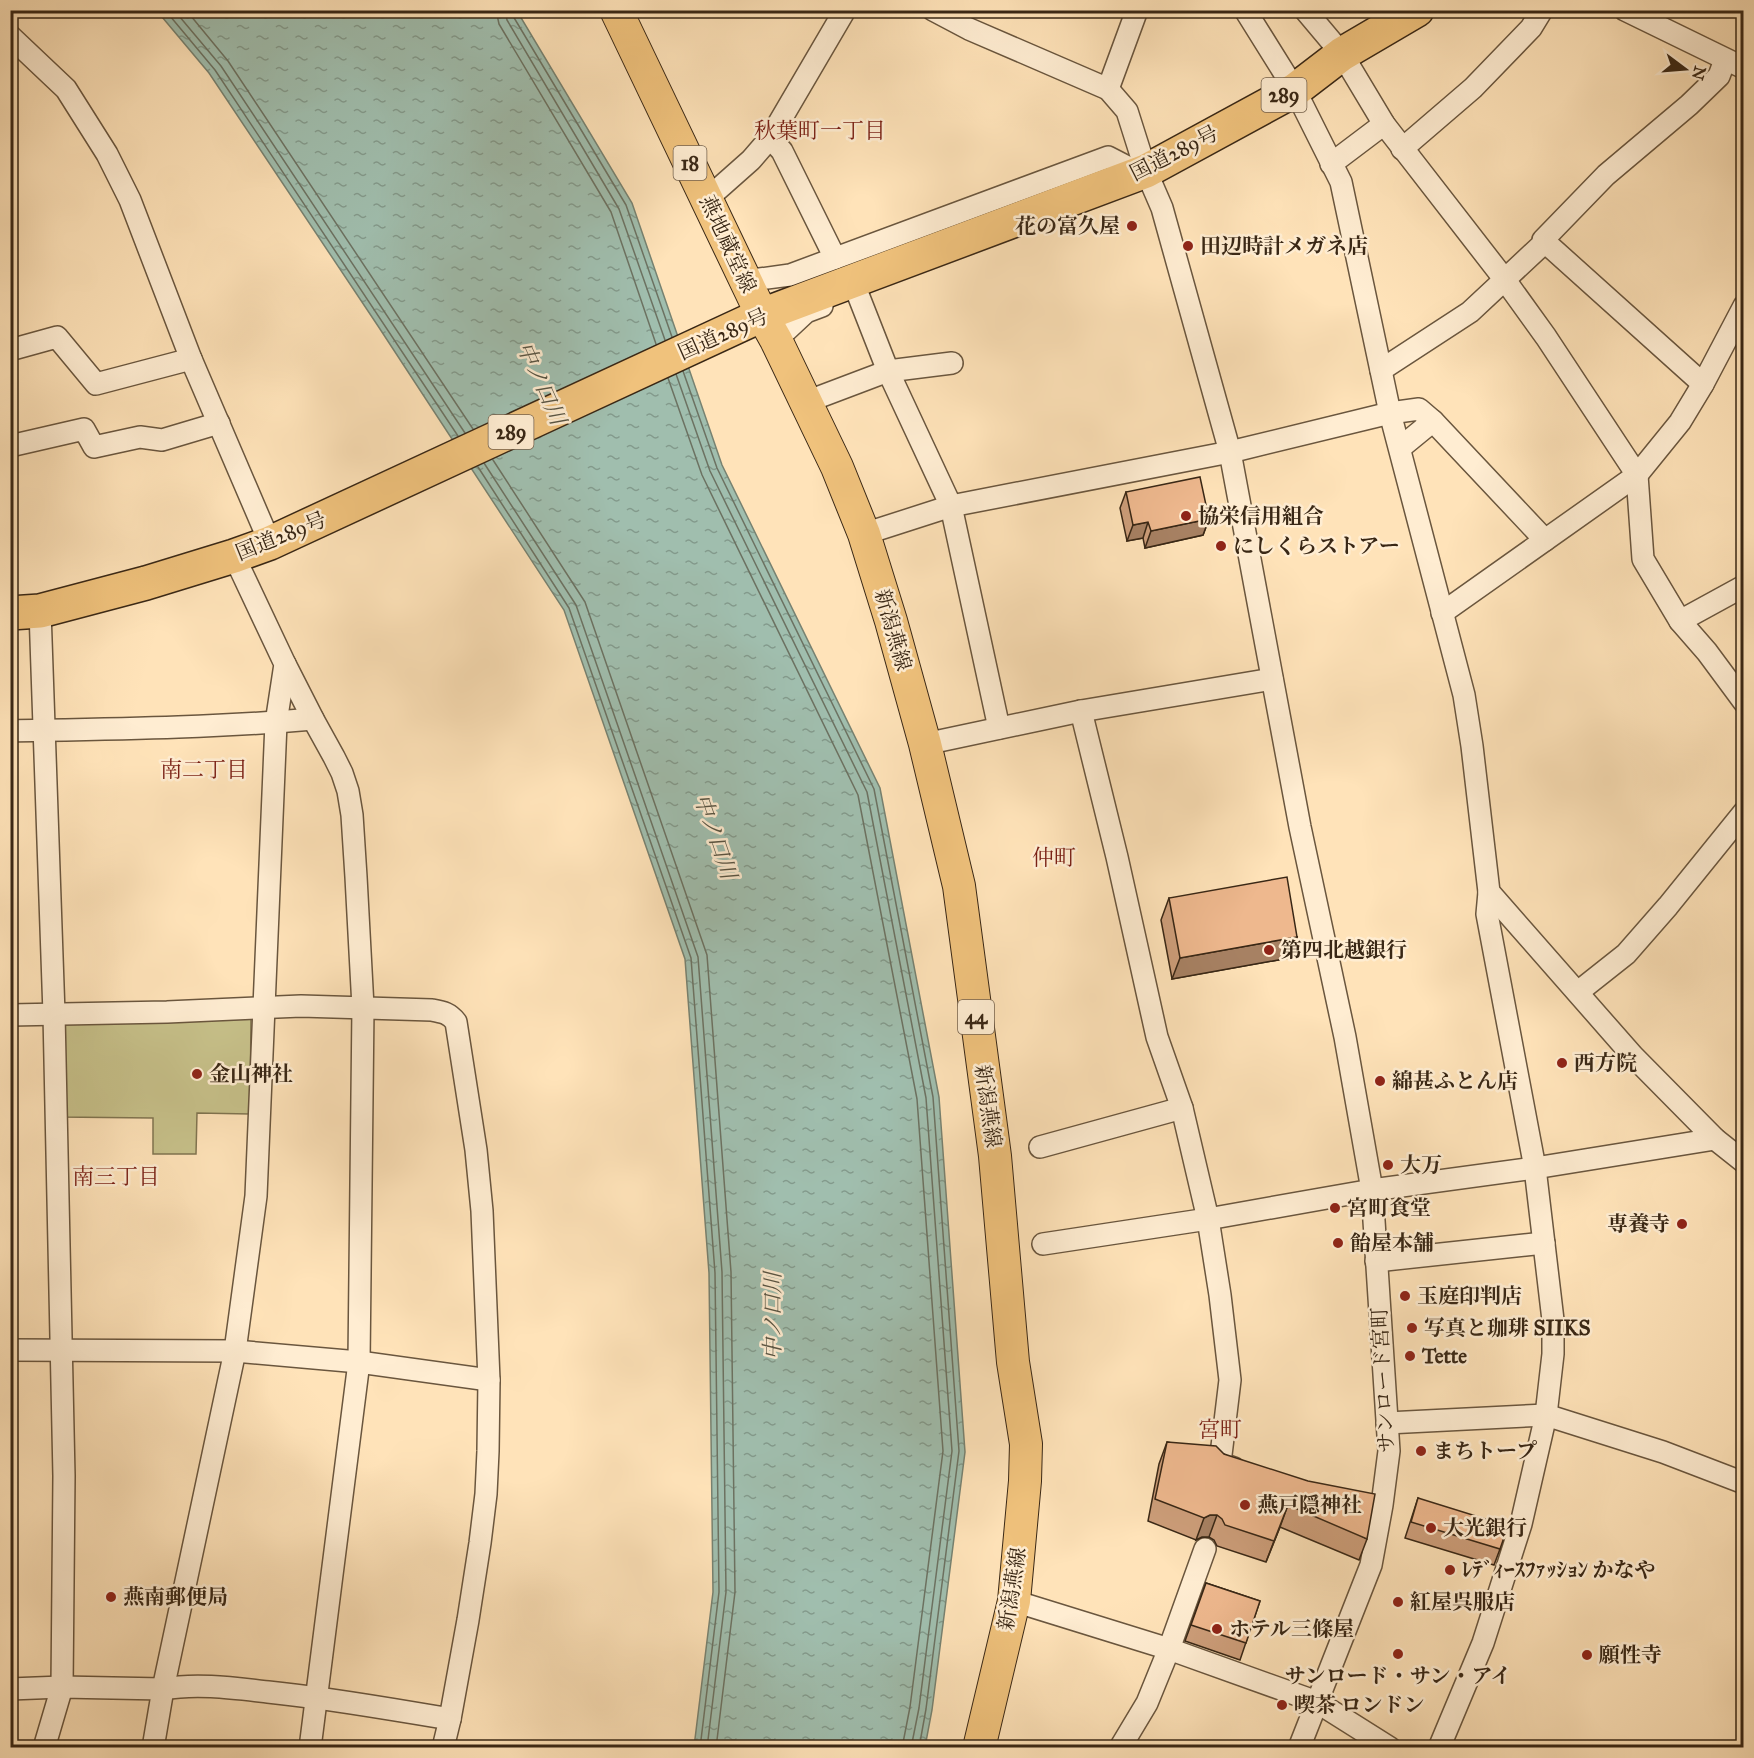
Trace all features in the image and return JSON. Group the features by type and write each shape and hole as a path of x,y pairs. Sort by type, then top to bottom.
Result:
{"highway":[{"name":"国道289号","path":"25,612 146,583 279,540 758,328 1143,172 1295,90 1342,54 1417,10"}],"main road":[{"name":"燕地蔵堂線","path":"616,10 746,280 758,328"},
{"name":"新潟燕線","path":"758,328 806,402 837,467 864,534 925,744 959,886 995,1155 1013,1362 1026,1444 1025,1482 1014,1601 979,1748"}],"street":[{"path":"707,199 751,160 770,138 846,10"},
{"path":"933,10 969,29 1108,89 1137,10"},
{"path":"1245,10 1295,90 1341,182 1390,413 1465,705 1489,892 1487,915 1535,1168 1553,1320 1546,1415 1521,1524 1483,1643 1439,1748"},
{"path":"1305,10 1342,54 1384,124 1402,149 1505,280 1546,337 1637,475 1643,559 1680,621 1707,652 1743,702"},
{"path":"1402,149 1473,88 1531,28 1542,10"},
{"path":"1381,370 1470,312 1545,242 1543,240 1606,175 1734,64 1625,10"},
{"path":"10,36 66,89 106,154 130,200 191,359 219,423 279,540"},
{"name":"サンロード宮町","path":"1108,89 1127,111 1143,172 1162,208 1230,452 1300,827 1345,1037 1372,1190 1389,1451 1382,1505 1371,1565 1299,1748"},
{"path":"1331,164 1384,124"},
{"path":"770,138 782,151 835,258"},
{"path":"746,280 790,275 1108,157 1143,172 1120,193 758,328"},
{"path":"1545,242 1703,384"},
{"path":"858,292 888,371 951,506 999,728"},
{"path":"1442,613 1637,475 1680,422 1741,319"},
{"path":"10,350 57,337 96,384 191,359"},
{"path":"806,402 888,371 952,363"},
{"path":"864,534 951,506 1230,452 1390,413 1419,409 1545,540"},
{"path":"1400,448 1433,421"},
{"path":"10,446 84,429 94,447 140,437 162,440 219,423"},
{"path":"234,556 285,664 342,773 352,816 361,941 363,1007 359,1362 310,1748"},
{"path":"1680,621 1743,586"},
{"path":"25,612 44,730 62,1351 64,1476 62,1687 44,1748"},
{"path":"153,1748 162,1689 235,1351 256,1196 276,723 285,664"},
{"path":"925,744 1081,711 1272,679"},
{"path":"1081,711 1117,857 1156,1037 1182,1108 1208,1219 1230,1380 1220,1463 1251,1473"},
{"path":"10,731 276,723 313,719"},
{"path":"1578,992 1626,954 1668,906 1743,812"},
{"path":"1489,892 1633,1056 1715,1139 1743,1162"},
{"path":"10,1015 265,1007 363,1007 432,1010 450,1015 456,1022 478,1170 484,1244 489,1380 486,1494 470,1609 443,1748"},
{"path":"1040,1147 1182,1108"},
{"path":"1043,1244 1208,1219 1372,1190 1535,1168 1715,1139"},
{"path":"1376,1261 1544,1243"},
{"path":"10,1350 235,1351 359,1362 489,1380"},
{"path":"1387,1423 1546,1415 1663,1452 1743,1483"},
{"path":"1360,1501 1382,1505"},
{"path":"1120,1748 1147,1703 1205,1549"},
{"path":"1014,1601 1169,1649 1317,1702 1390,1748"},
{"path":"10,1689 224,1687 315,1697 450,1719"}],"shaded area":[{"path":"251,1017 250,1114 197,1113 196,1154 153,1154 153,1118 59,1117 60,1018"}],"water":[{"name":"中ノ口川","path":"157,11 517,11 632,203 722,465 880,788 939,1097 965,1452 932,1710 925,1747 694,1747 713,1592 709,1273 685,959 564,610 209,73"}],"building":[{"path":"1200,477 1209,519 1151,531 1148,522 1133,525 1126,492"},
{"path":"1287,877 1297,937 1180,958 1169,898"},
{"name":"燕戸隠神社","path":"1167,1442 1216,1446 1224,1454 1308,1481 1375,1494 1367,1539 1288,1505 1274,1541 1225,1525 1217,1515 1204,1518 1155,1499"},
{"path":"1418,1498 1508,1526 1500,1549 1411,1522"},
{"path":"1206,1583 1260,1601 1246,1643 1191,1625"}],"place":[{"name":"花の富久屋","path":"1132,226"},
{"name":"田辺時計メガネ店","path":"1188,246"},
{"name":"協栄信用組合","path":"1186,516"},
{"name":"にしくらストアー","path":"1221,546"},
{"name":"第四北越銀行","path":"1269,950"},
{"name":"西方院","path":"1562,1063"},
{"name":"金山神社","path":"197,1074"},
{"name":"綿甚ふとん店","path":"1380,1081"},
{"name":"大万","path":"1388,1165"},
{"name":"宮町食堂","path":"1335,1208"},
{"name":"専養寺","path":"1682,1224"},
{"name":"飴屋本舗","path":"1338,1243"},
{"name":"玉庭印判店","path":"1405,1296"},
{"name":"写真と珈琲 SIIKS","path":"1412,1328"},
{"name":"Tette","path":"1410,1356"},
{"name":"まちトープ","path":"1421,1451"},
{"name":"燕戸隠神社","path":"1245,1505"},
{"name":"大光銀行","path":"1431,1528"},
{"name":"ﾚﾃﾞｨｰｽﾌｧｯｼｮﾝ かなや","path":"1450,1570"},
{"name":"燕南郵便局","path":"111,1597"},
{"name":"紅屋呉服店","path":"1398,1602"},
{"name":"ホテル三條屋","path":"1217,1629"},
{"name":"サンロード・サン・アイ","path":"1398,1654"},
{"name":"願性寺","path":"1587,1655"},
{"name":"喫茶 ロンドン","path":"1282,1705"}],"district":[{"name":"秋葉町一丁目","path":"820,130"},
{"name":"南二丁目","path":"204,769"},
{"name":"仲町","path":"1054,857"},
{"name":"南三丁目","path":"116,1176"},
{"name":"宮町","path":"1220,1429"}]}
